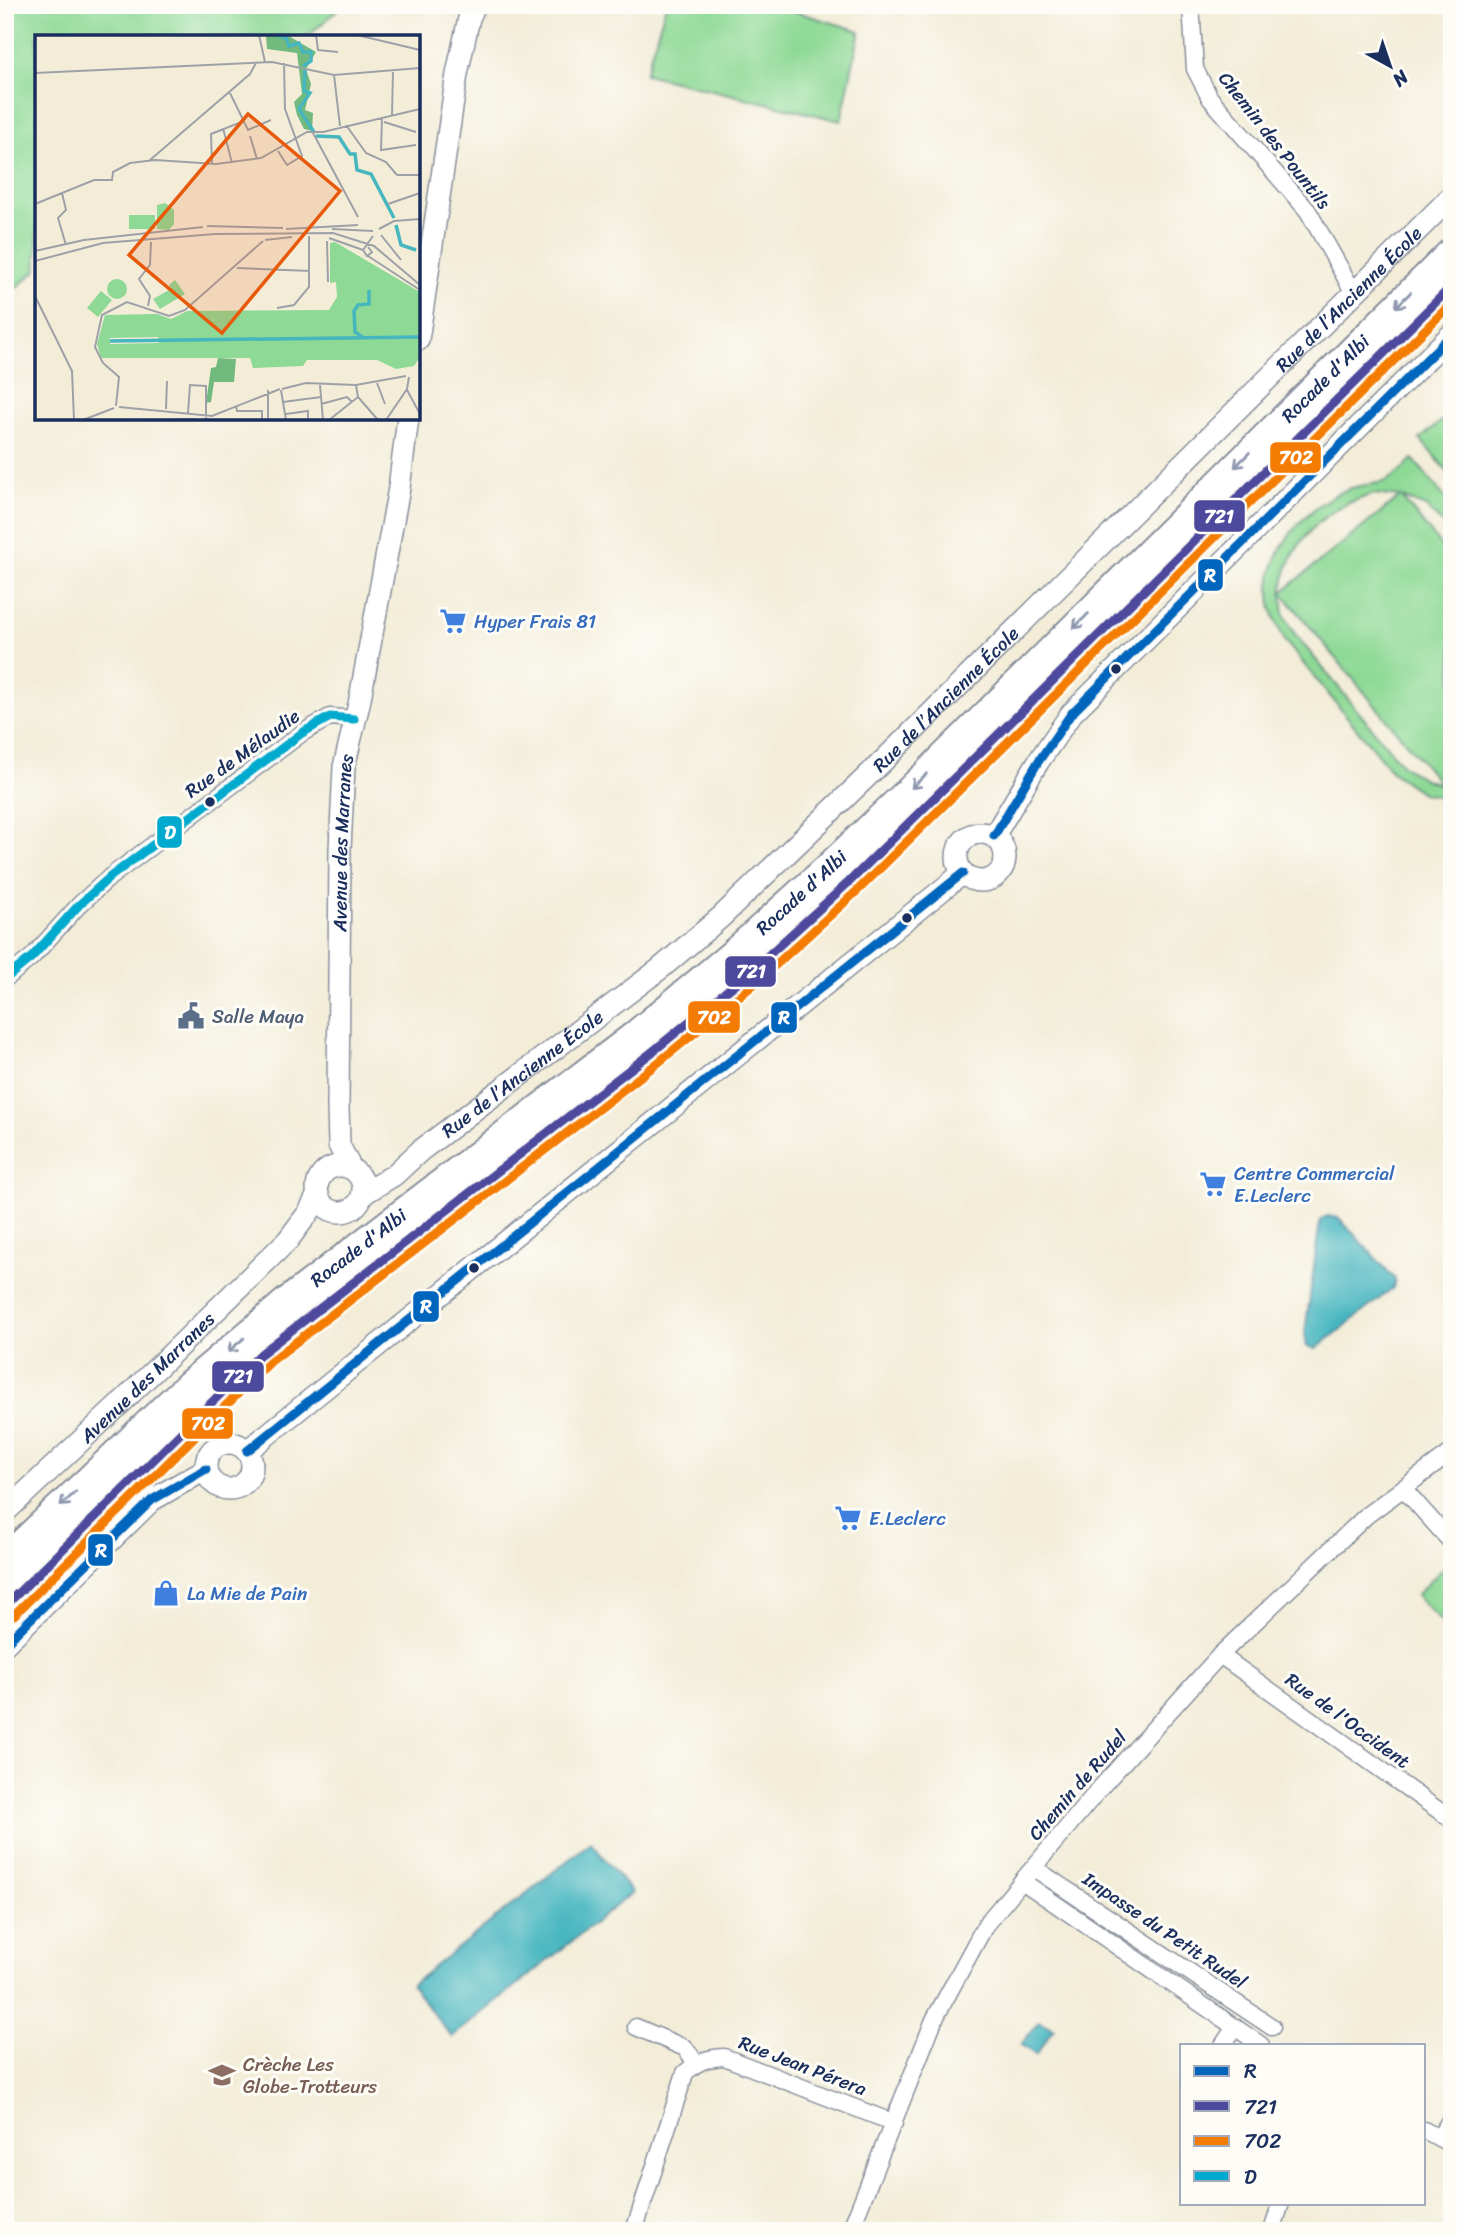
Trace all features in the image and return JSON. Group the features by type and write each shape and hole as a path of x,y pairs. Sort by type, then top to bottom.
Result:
{"highway":[{"name":"Rocade d'Albi","path":"5,1560 189,1385 288,1301 633,1037 734,953 927,774 1452,252"},
{"name":"Rocade d'Albi","path":"5,1592 262,1353 641,1062 751,971 926,807 1452,286"},
{"path":"5,1606 262,1353"}],"street":[{"path":"420,326 457,74 469,18 475,5"},
{"name":"Chemin des Pountils","path":"1191,5 1195,69 1210,98 1308,211 1354,293"},
{"name":"Rue de l’Ancienne École","path":"363,1194 394,1175 406,1162 661,968 721,918 891,754 1452,196"},
{"path":"994,836 1070,714 1452,334"},
{"name":"Avenue des Marranes","path":"328,1169 339,1145 340,849 344,767 359,704 397,501 408,420"},
{"name":"Rue de Mélaudie","path":"5,979 32,957 79,905 110,877 282,748 330,717 354,719"},
{"path":"984,832 994,836 1005,852 1005,860 998,873 993,878 980,881 963,873 957,858 962,842 975,833 984,832"},
{"path":"247,1451 963,873"},
{"name":"Avenue des Marranes","path":"339,1145 353,1170"},
{"path":"353,1170 363,1186 363,1194 356,1206 342,1212 327,1208 318,1195 319,1180 328,1169 342,1166 353,1170 382,1170 406,1162"},
{"name":"Avenue des Marranes","path":"5,1511 118,1406 288,1240 318,1195"},
{"name":"Avenue des Marranes","path":"288,1240 327,1217 342,1212"},
{"path":"234,1443 247,1451 253,1464 252,1471 239,1488 217,1486 208,1476 206,1469 209,1454 220,1444 234,1443"},
{"name":"Chemin de Rudel","path":"849,2231 934,2020 986,1924 1101,1787 1220,1655 1367,1515 1452,1452"},
{"path":"5,1644 152,1500 206,1469"},
{"path":"1403,1488 1452,1543"},
{"name":"Rue de l'Occident","path":"1220,1655 1452,1820"},
{"name":"Impasse du Petit Rudel","path":"1034,1868 1272,2027"},
{"name":"Impasse du Petit Rudel","path":"1022,1881 1260,2044"},
{"path":"1224,2044 1235,2027"},
{"path":"634,2231 685,2073 696,2063 685,2048 636,2028"},
{"name":"Rue Jean Pérera","path":"696,2063 724,2057 894,2123"},
{"path":"1426,2131 1445,2142 1452,2117"},
{"path":"1272,2231 1281,2204"}],"green space":[{"path":"5,5 343,5 309,35 35,35 35,272 5,297"},
{"path":"666,5 773,5 860,31 841,121 645,74"},
{"path":"1452,412 1452,477 1420,439"},
{"path":"1413,459 1452,506 1452,533 1426,507 1402,498 1452,559 1452,778 1443,785 1452,787 1452,799 1422,793 1393,773 1285,641 1270,600 1275,561 1292,531 1304,519 1317,507 1346,490 1387,481","holes":["1373,494 1400,497 1282,592 1293,555 1317,524 1350,502","1283,594 1441,785 1424,779 1402,765 1294,633 1284,614"]},
{"path":"1449,1563 1452,1565 1452,1633 1416,1595"}],"water":[{"path":"1327,1216 1339,1218 1395,1279 1393,1288 1316,1349 1307,1347 1305,1333 1320,1220"},
{"path":"591,1842 632,1893 452,2037 411,1985"},
{"path":"1039,2021 1054,2029 1036,2055 1021,2045"}],"transit line":[{"name":"721","path":"5,1606 262,1353 651,1053 751,971 849,882 1452,286"},
{"name":"702","path":"14,1615 270,1362 659,1062 759,980 857,891 1452,303"},
{"name":"R","path":"994,836 1038,762 1071,714 1452,334"},
{"name":"D","path":"5,979 32,957 79,905 110,877 302,733 330,717 354,719"},
{"name":"R","path":"247,1451 963,873"},
{"name":"R","path":"5,1644 152,1500 206,1469"}],"place":[{"name":"Hyper Frais 81","path":"453,621"},
{"name":"Salle Maya","path":"191,1016"},
{"name":"Centre Commercial E.Leclerc","path":"1213,1184"},
{"name":"E.Leclerc","path":"848,1518"},
{"name":"La Mie de Pain","path":"166,1593"},
{"name":"Crèche Les Globe-Trotteurs","path":"222,2075"}]}
